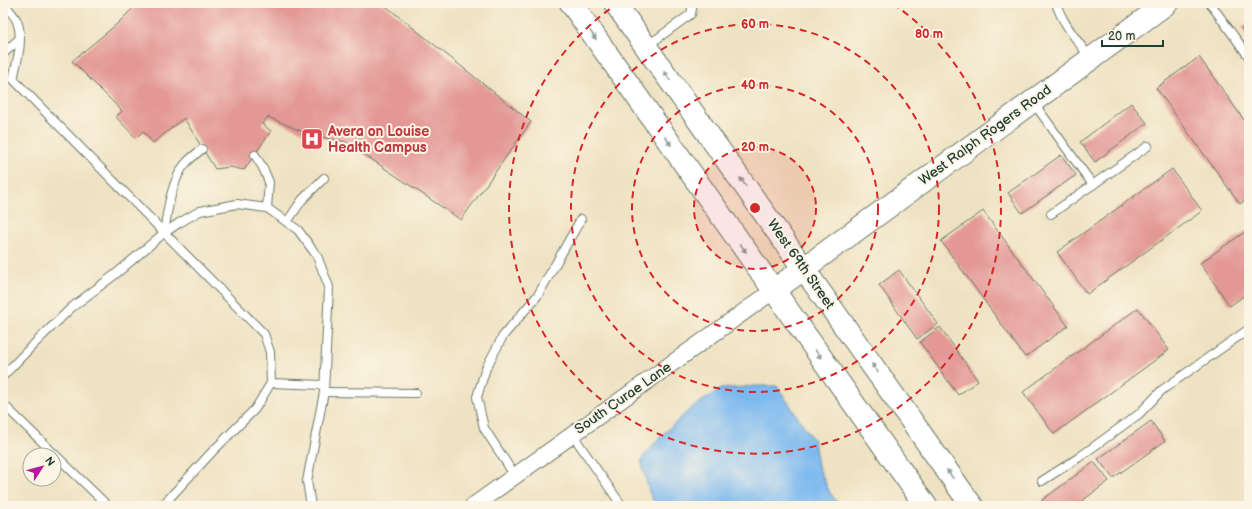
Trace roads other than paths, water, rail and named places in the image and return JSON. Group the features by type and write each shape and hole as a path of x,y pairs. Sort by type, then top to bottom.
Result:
{"main road":[{"path":"571,3 926,506"},
{"name":"West 69th Street","path":"615,3 972,506"},
{"name":"West Ralph Rogers Road","path":"773,291 1167,3"}],"street":[{"name":"South Curae Lane","path":"473,506 773,291"}],"lane":[{"path":"4,3 16,21 20,38 18,58 13,79 264,334 270,352 271,383 255,409 212,452 162,506"},
{"path":"646,47 692,14 693,3"},
{"path":"1056,3 1057,9 1090,59"},
{"path":"1210,3 1249,57"},
{"path":"3,54 20,38"},
{"path":"1033,101 1093,185"},
{"path":"1052,214 1148,146"},
{"path":"164,233 175,181 186,162 202,149"},
{"path":"255,155 263,168 268,182 267,208"},
{"path":"287,222 302,200 324,178"},
{"path":"3,376 71,308 117,273 164,233 200,211 238,204 267,208 298,230 318,256 329,287 324,388 307,482 311,506"},
{"path":"515,476 484,428 477,397 486,368 503,336 538,295 580,219"},
{"path":"1042,481 1078,458 1139,414 1162,390 1249,329"},
{"path":"271,383 324,388 416,393"},
{"path":"3,404 108,506"},
{"path":"572,434 622,506"}],"water":[{"path":"777,386 814,441 818,466 830,493 840,506 656,506 649,492 641,460 660,437 690,409 721,389"}],"place":[{"name":"Avera on Louise Health Campus","path":"312,139"}]}
